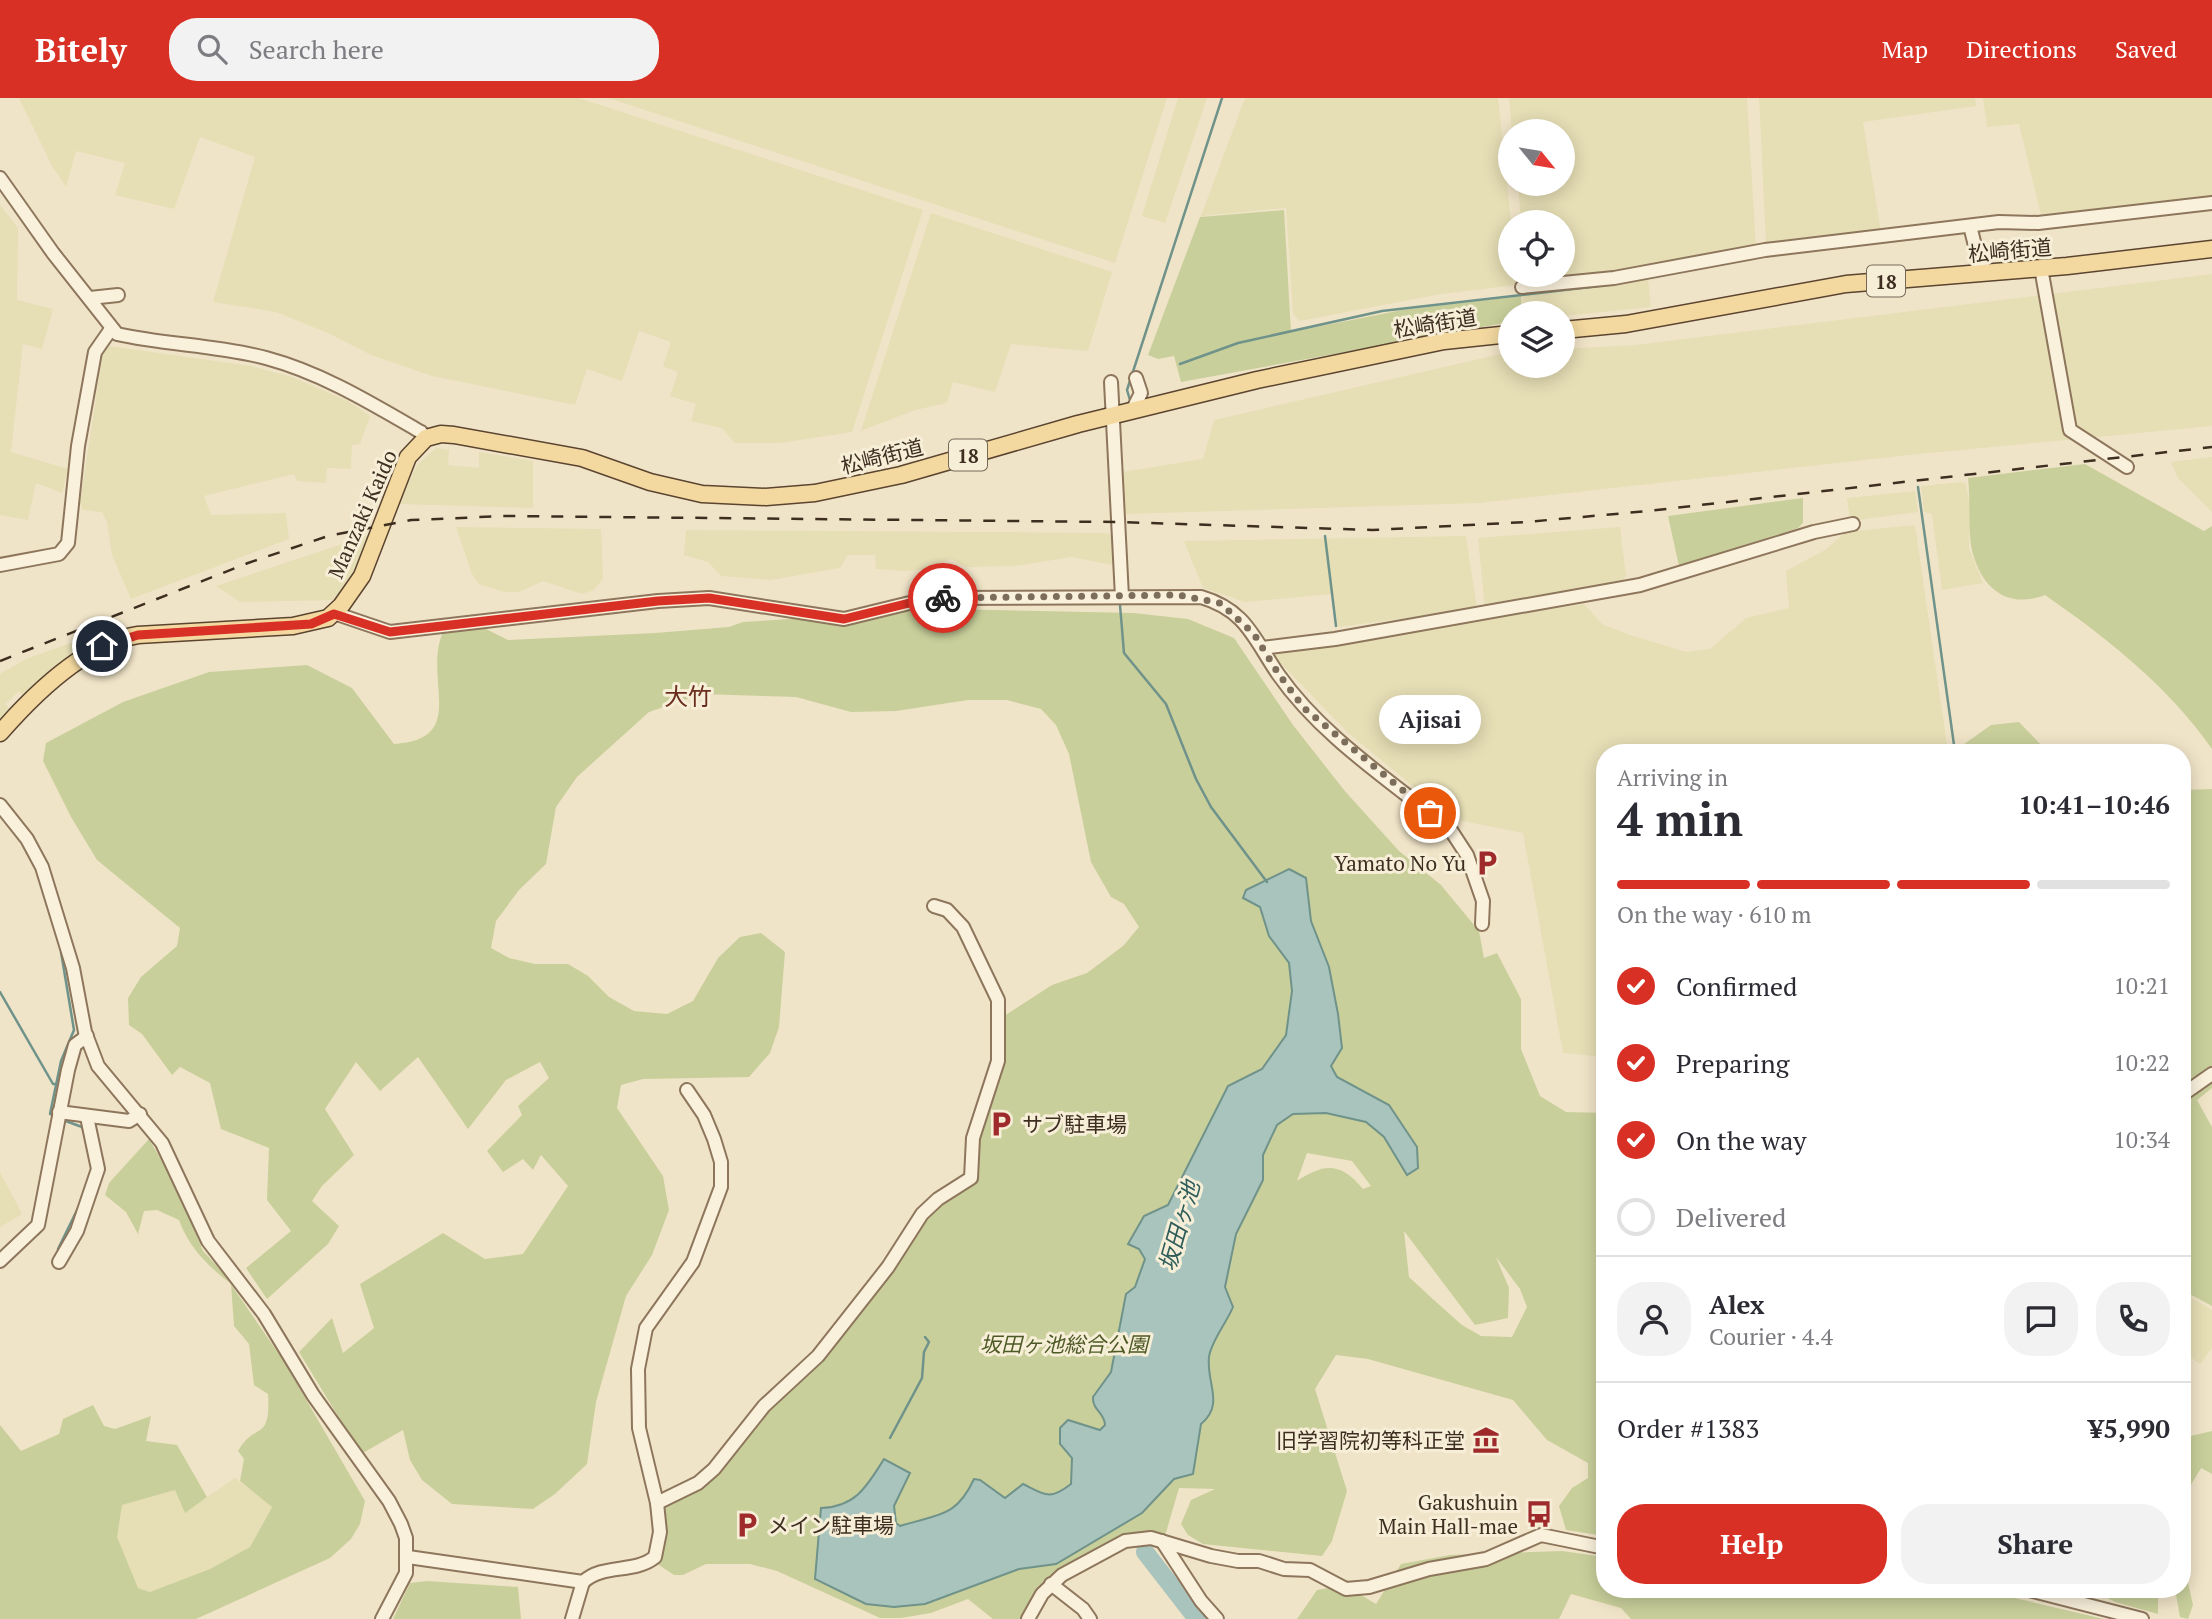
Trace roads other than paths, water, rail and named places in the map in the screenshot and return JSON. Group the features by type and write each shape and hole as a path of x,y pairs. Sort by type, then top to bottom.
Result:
{"main road":[{"name":"松崎街道","path":"1575,329 1626,324 1846,284 2041,268 2212,248"},
{"name":"松崎街道","path":"426,439 441,434 582,458 650,482 702,494 766,497 815,493 901,475 1111,416 1367,356 1444,341 1498,335"},
{"name":"Manzaki Kaido","path":"334,614 362,576 377,542 402,467 415,447 426,439"},
{"path":"0,733 32,700 81,660 116,640 138,635 293,626 320,622 334,614"}],"street":[{"path":"0,178 111,329 124,335 244,354 296,368 341,386 421,432 426,439"},
{"path":"1575,282 1614,278 1765,250 1999,222 2038,223 2212,203"},
{"path":"1970,226 1982,273"},
{"path":"2041,268 2070,430 2127,467"},
{"path":"90,298 118,295"},
{"path":"0,565 59,554 68,543 78,446 95,352 111,329"},
{"path":"1132,411 1141,393 1136,378"},
{"path":"1111,383 1122,597"},
{"path":"1262,648 1335,639 1640,585 1814,532 1853,524"},
{"path":"334,614 390,632 658,601 709,598 844,619 930,598 1178,595 1220,603 1240,618 1304,708 1450,829 1467,855 1480,893 1482,924"},
{"path":"0,805 27,839 42,867 73,968 87,1037 99,1066 140,1114 173,1162 208,1241 264,1314 313,1395 389,1501 406,1538 408,1556 398,1591 382,1619"},
{"path":"657,1503 698,1483 714,1469 764,1406 818,1356 888,1267 922,1214 938,1199 971,1178 973,1138 998,1061 998,1000 962,927 947,910 934,906"},
{"path":"0,1261 38,1225 59,1112 75,1045 87,1037"},
{"path":"2191,1089 2212,1074"},
{"path":"572,1619 583,1582 599,1571 645,1565 655,1557 660,1532 657,1503 639,1428 638,1369 646,1328 693,1262 721,1187 721,1162 713,1139 704,1115 687,1090"},
{"path":"59,1112 129,1121 140,1114"},
{"path":"59,1262 77,1231 98,1169 87,1117"},
{"path":"1028,1619 1051,1584 1107,1548 1125,1541 1150,1538 1211,1556 1259,1561 1284,1569 1310,1570 1346,1589 1369,1587 1429,1569 1486,1559 1541,1535 1596,1546"},
{"path":"1162,1541 1201,1601 1217,1619"},
{"path":"408,1556 583,1582"},
{"path":"1051,1584 1083,1609 1090,1619"},
{"path":"2060,1598 2142,1619"}],"water":[{"name":"坂田ヶ池","path":"1289,869 1306,878 1311,921 1329,967 1342,1048 1331,1066 1337,1077 1389,1105 1417,1147 1418,1168 1407,1175 1384,1137 1366,1122 1326,1113 1293,1114 1277,1125 1263,1155 1263,1180 1236,1234 1225,1287 1233,1307 1210,1351 1212,1409 1201,1424 1193,1474 1174,1479 1142,1513 1056,1564 1019,1569 925,1604 894,1607 866,1604 815,1579 821,1508 833,1507 852,1499 866,1486 884,1459 910,1473 894,1506 896,1523 900,1526 945,1513 953,1508 974,1479 980,1480 1005,1498 1023,1484 1052,1494 1071,1484 1072,1458 1060,1444 1060,1428 1068,1420 1100,1430 1105,1425 1103,1417 1094,1405 1093,1397 1111,1372 1126,1294 1135,1287 1145,1259 1139,1249 1128,1244 1144,1216 1168,1205 1228,1086 1262,1069 1286,1035 1292,991 1289,963 1269,936 1260,907 1243,898 1246,890"}],"waterway":[{"path":"1130,400 1127,390 1222,98"},
{"path":"1657,276 1750,259"},
{"path":"1180,364 1238,343 1382,311 1599,286"},
{"path":"1918,487 1954,744"},
{"path":"1325,536 1336,626"},
{"path":"1120,605 1124,653 1166,704 1196,779 1211,807 1267,882"},
{"path":"54,1116 50,1114 61,1061 74,1030 61,952"},
{"path":"0,992 53,1084 56,1084"},
{"path":"63,1120 82,1127 85,1135"},
{"path":"58,1249 81,1202"},
{"path":"890,1438 922,1378 924,1352 929,1342 925,1337"},
{"path":"1145,1552 1197,1619"}],"railway":[{"path":"0,661 248,563 328,536 411,520 506,516 1116,522 1372,530 1526,522 1648,511 2212,447"}],"place":[{"name":"Ajisai","path":"1430,813"},
{"name":"Yamato No Yu","path":"1487,863"},
{"name":"サブ駐車場","path":"1001,1124"},
{"name":"旧学習院初等科正堂","path":"1486,1440"},
{"name":"Gakushuin Main Hall-mae","path":"1539,1514"},
{"name":"メイン駐車場","path":"747,1525"}],"district":[{"name":"大竹","path":"688,696"}],"park label":[{"name":"坂田ヶ池総合公園","path":"1064,1344"}]}
